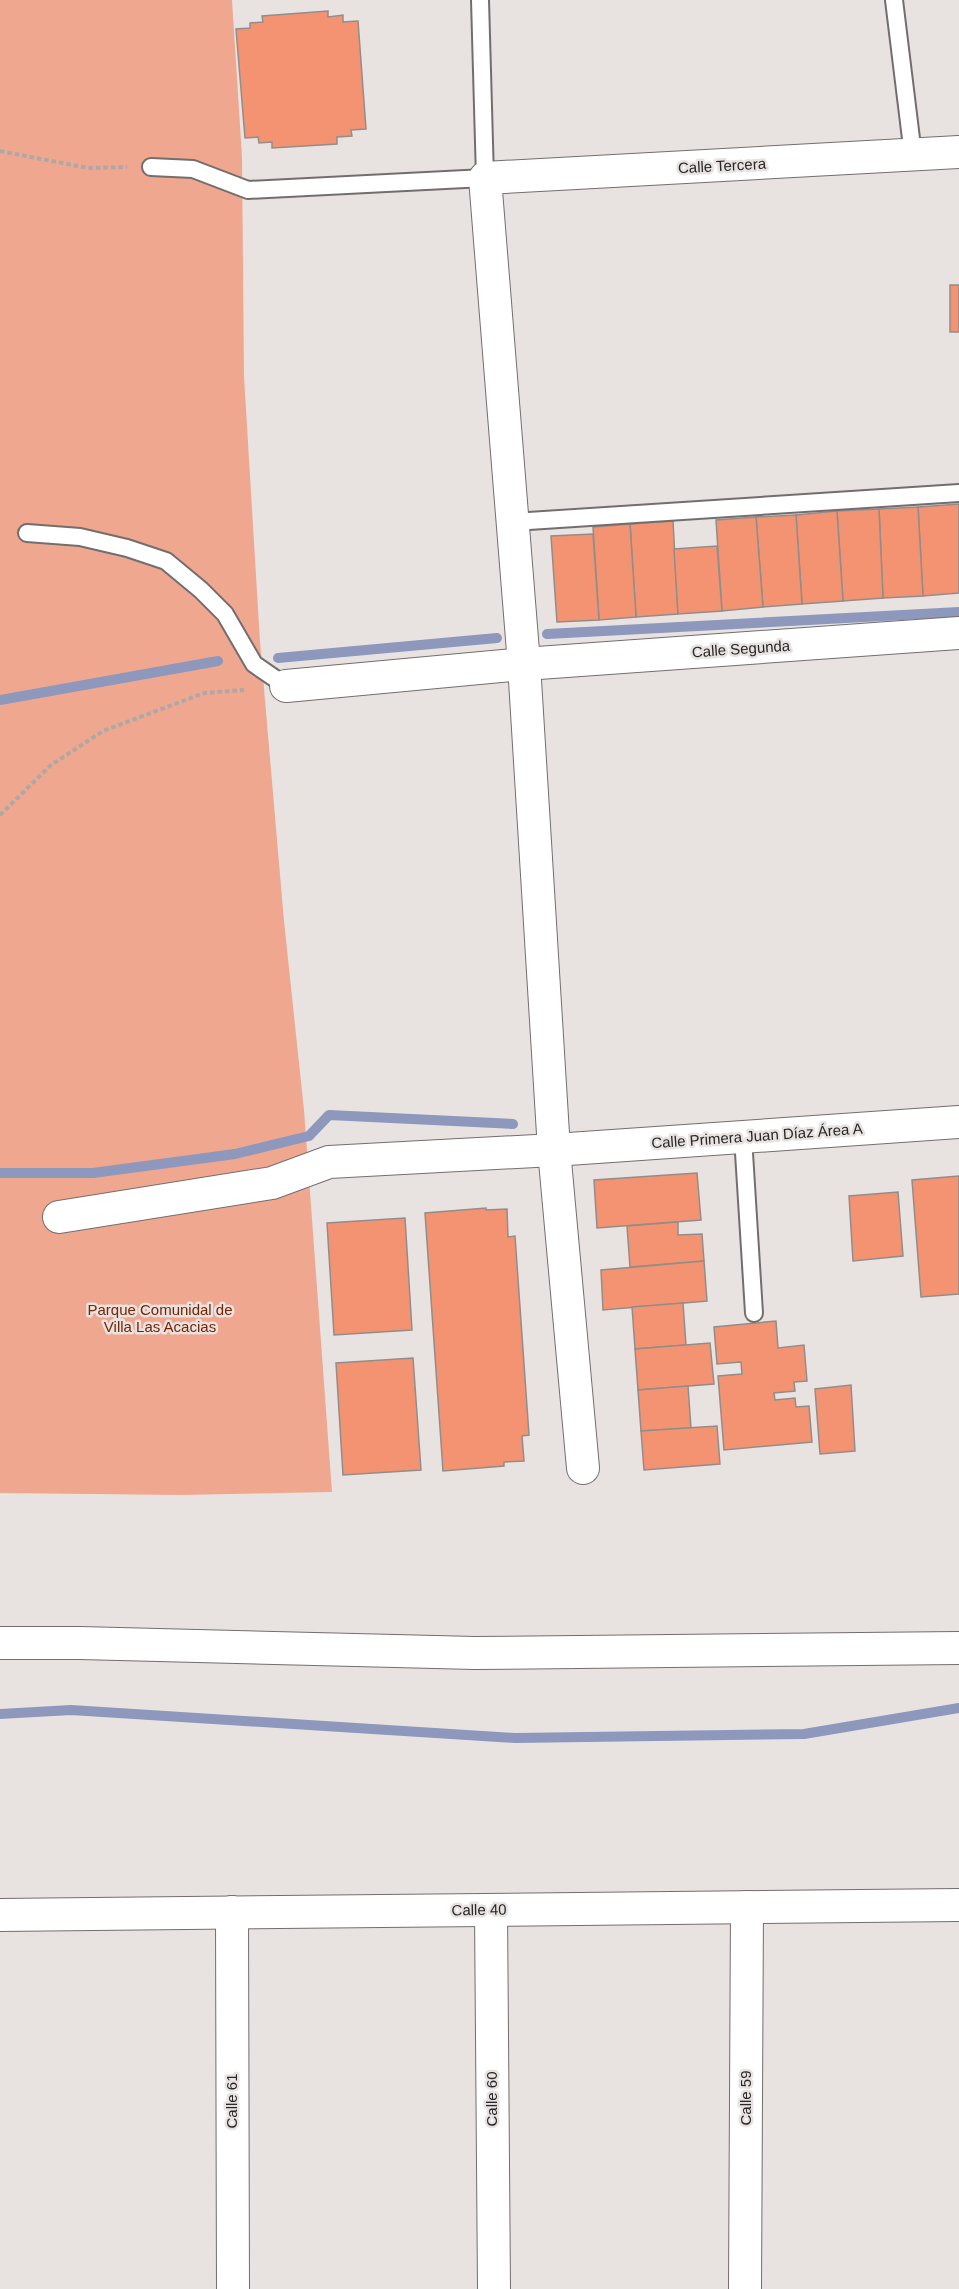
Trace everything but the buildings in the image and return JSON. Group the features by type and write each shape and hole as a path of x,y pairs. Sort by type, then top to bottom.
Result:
{"street":[{"name":"Calle Tercera","path":"485,178 959,152"},
{"path":"485,178 524,664 554,1150 583,1468"},
{"name":"Calle Segunda","path":"286,686 524,664 959,633"},
{"name":"Calle Primera Juan Díaz Área A","path":"59,1217 272,1183 329,1162 554,1150 959,1122"},
{"path":"0,1643 475,1653 959,1648"},
{"name":"Calle 40","path":"0,1915 959,1905"},
{"name":"Calle 59","path":"745,2289 747,1907"},
{"name":"Calle 60","path":"491,1910 494,2289"},
{"name":"Calle 61","path":"232,1912 233,2289"}],"lane":[{"path":"152,167 193,169 248,190 485,178 480,0"},
{"path":"894,0 913,155"},
{"path":"513,522 959,493"},
{"path":"27,533 80,537 128,548 166,561 201,590 225,614 254,664 286,686"},
{"path":"743,1137 754,1313"}],"path":[{"path":"0,151 88,168 152,167"},
{"path":"0,815 51,765 103,731 204,693 286,686"}],"green space":[{"name":"Parque Comunidal de Villa Las Acacias","path":"0,0 232,0 242,157 244,376 260,642 284,921 304,1110 332,1492 180,1495 0,1493"}],"waterway":[{"path":"547,634 959,612"},
{"path":"278,658 497,638"},
{"path":"0,700 218,661"},
{"path":"0,1173 93,1173 235,1154 309,1136 329,1115 513,1124"},
{"path":"0,1714 71,1710 515,1738 804,1734 959,1708"}]}
